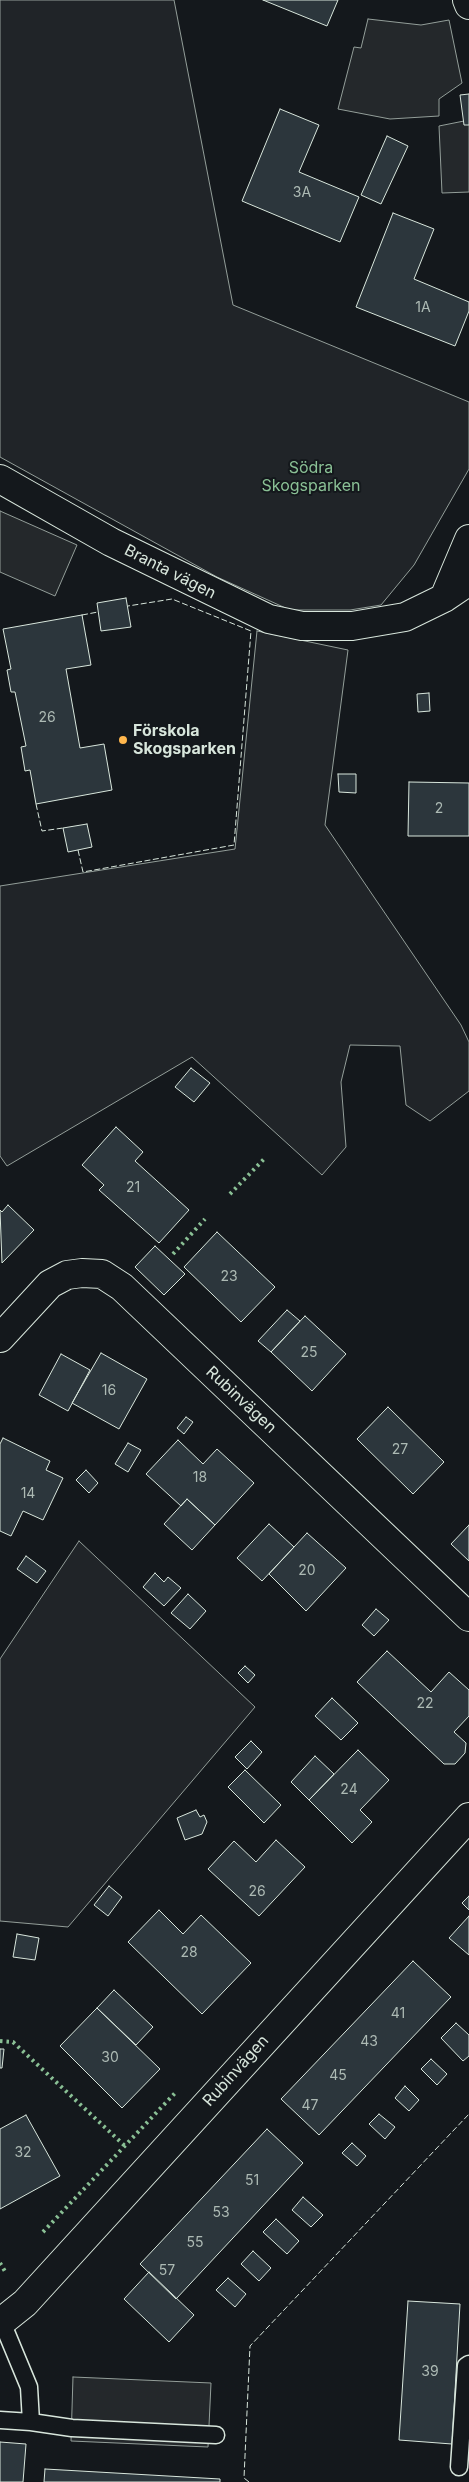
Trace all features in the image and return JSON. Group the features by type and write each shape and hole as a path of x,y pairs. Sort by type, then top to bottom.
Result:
{"street":[{"path":"467,0 469,5"},
{"name":"Branta vägen","path":"0,479 112,542 269,619 302,626 352,626 405,617 444,598 469,581"},
{"path":"444,598 469,539"},
{"name":"Rubinvägen","path":"0,1338 50,1284 67,1275 82,1272 102,1274 129,1294 469,1617"},
{"name":"Rubinvägen","path":"1,2323 25,2303 469,1817"}],"lane":[{"path":"1,2323 29,2387 31,2422"},
{"path":"459,2467 466,2366 469,2364"},
{"path":"0,2420 72,2428 216,2435"}],"green space":[{"name":"Södra Skogsparken","path":"0,0 174,0 233,305 469,402 469,469 414,565 381,605 350,610 290,610 217,577 0,457"},
{"path":"257,631 348,650 325,825 461,1025 469,1042 469,1091 430,1121 406,1105 400,1046 350,1045 341,1082 346,1147 322,1175 192,1057 7,1166 0,1156 0,886 235,849"},
{"path":"79,1541 255,1707 68,1927 0,1921 0,1659"}],"shaded area":[{"path":"368,19 421,25 449,20 462,83 439,99 439,116 390,119 338,109 354,47 361,48"},
{"path":"469,120 469,192 442,193 439,126"},
{"path":"0,511 77,545 55,596 0,572"},
{"path":"73,2377 211,2383 208,2447 71,2441"}],"building":[{"path":"263,0 338,0 327,26"},
{"path":"469,94 469,125 464,125 460,95"},
{"path":"280,109 319,125 299,172 359,197 340,242 242,201"},
{"path":"387,136 408,146 381,204 361,195"},
{"path":"393,213 434,229 414,279 469,302 469,311 455,346 356,307"},
{"path":"126,598 131,627 101,631 97,603"},
{"path":"82,615 91,665 66,669 80,748 104,744 112,790 36,804 30,770 25,771 21,747 26,746 15,692 11,692 7,670 11,669 3,629"},
{"path":"429,693 430,711 418,712 417,694"},
{"path":"338,774 356,774 356,793 339,792"},
{"path":"409,782 469,783 469,836 408,836"},
{"path":"87,824 92,847 68,852 63,828"},
{"path":"191,1068 210,1083 194,1102 175,1087"},
{"path":"116,1127 143,1152 135,1161 189,1210 159,1243 99,1190 104,1185 82,1165"},
{"path":"8,1205 34,1230 2,1263 0,1210 2,1212"},
{"path":"217,1232 275,1287 241,1322 184,1267"},
{"path":"155,1246 185,1274 164,1295 135,1267"},
{"path":"287,1310 300,1321 271,1352 258,1341"},
{"path":"305,1316 346,1354 312,1391 271,1352"},
{"path":"101,1353 147,1379 119,1429 72,1403"},
{"path":"61,1354 90,1370 68,1411 39,1395"},
{"path":"388,1407 444,1462 413,1494 357,1439"},
{"path":"186,1417 193,1422 184,1434 177,1428"},
{"path":"3,1438 50,1461 46,1470 63,1478 43,1520 23,1511 11,1536 0,1531 0,1444"},
{"path":"178,1440 203,1464 217,1449 254,1483 215,1525 187,1499 181,1506 146,1474"},
{"path":"128,1443 141,1450 128,1472 115,1464"},
{"path":"86,1470 98,1483 89,1493 76,1480"},
{"path":"187,1499 215,1525 192,1550 164,1524"},
{"path":"269,1524 294,1547 262,1581 237,1558"},
{"path":"469,1525 469,1561 451,1544"},
{"path":"307,1533 346,1568 306,1611 269,1574"},
{"path":"26,1556 46,1571 37,1583 17,1569"},
{"path":"155,1573 164,1582 168,1577 181,1588 164,1606 143,1587"},
{"path":"188,1594 206,1611 190,1629 171,1613"},
{"path":"376,1609 389,1620 374,1636 362,1625"},
{"path":"387,1651 431,1692 449,1672 469,1690 469,1716 454,1732 466,1743 465,1753 455,1764 444,1764 357,1682"},
{"path":"245,1666 255,1675 248,1683 238,1673"},
{"path":"332,1698 358,1723 341,1740 315,1716"},
{"path":"251,1741 262,1752 247,1769 235,1757"},
{"path":"358,1750 389,1780 360,1810 372,1822 352,1843 309,1800"},
{"path":"315,1756 334,1774 309,1800 291,1782"},
{"path":"245,1770 281,1805 264,1823 228,1787"},
{"path":"196,1810 200,1817 204,1815 207,1822 202,1834 185,1840 177,1818"},
{"path":"276,1840 305,1867 259,1916 208,1869 234,1841 256,1862"},
{"path":"109,1886 122,1897 108,1916 94,1905"},
{"path":"469,1896 469,1910 462,1903"},
{"path":"159,1910 183,1934 201,1915 251,1963 202,2014 128,1942"},
{"path":"469,1916 469,1955 449,1938"},
{"path":"17,1934 39,1938 35,1960 13,1957"},
{"path":"413,1961 451,1997 319,2135 281,2099"},
{"path":"114,1990 153,2027 136,2045 97,2008"},
{"path":"97,2008 160,2069 122,2108 60,2046"},
{"path":"456,2023 469,2035 469,2056 463,2061 441,2038"},
{"path":"0,2049 4,2049 2,2068 0,2068"},
{"path":"431,2059 447,2074 437,2085 421,2069"},
{"path":"405,2086 419,2100 409,2111 395,2098"},
{"path":"379,2114 395,2127 385,2139 369,2124"},
{"path":"26,2115 60,2176 0,2209 0,2129"},
{"path":"267,2129 303,2163 176,2299 140,2264"},
{"path":"352,2143 366,2156 357,2166 342,2153"},
{"path":"303,2197 323,2215 311,2227 292,2210"},
{"path":"276,2219 299,2241 287,2254 263,2232"},
{"path":"253,2251 271,2268 259,2281 241,2264"},
{"path":"149,2272 194,2315 169,2342 124,2299"},
{"path":"228,2278 246,2294 235,2307 216,2290"},
{"path":"408,2301 460,2304 452,2444 399,2440"},
{"path":"0,2442 26,2444 23,2482 0,2482"},
{"path":"45,2469 220,2479 220,2482 44,2482"}],"hedge":[{"path":"230,1194 265,1158"},
{"path":"173,1254 205,1219"},
{"path":"0,2041 13,2042 125,2146"},
{"path":"43,2232 176,2092"},
{"path":"0,2263 6,2273"}],"fence":[{"path":"78,850 83,872 234,845 251,631 172,599 128,606"},
{"path":"82,615 98,612"},
{"path":"36,804 42,831 63,828"},
{"path":"249,2482 244,2478 250,2346 469,2114"}],"place":[{"name":"Förskola Skogsparken","path":"123,740"}]}
